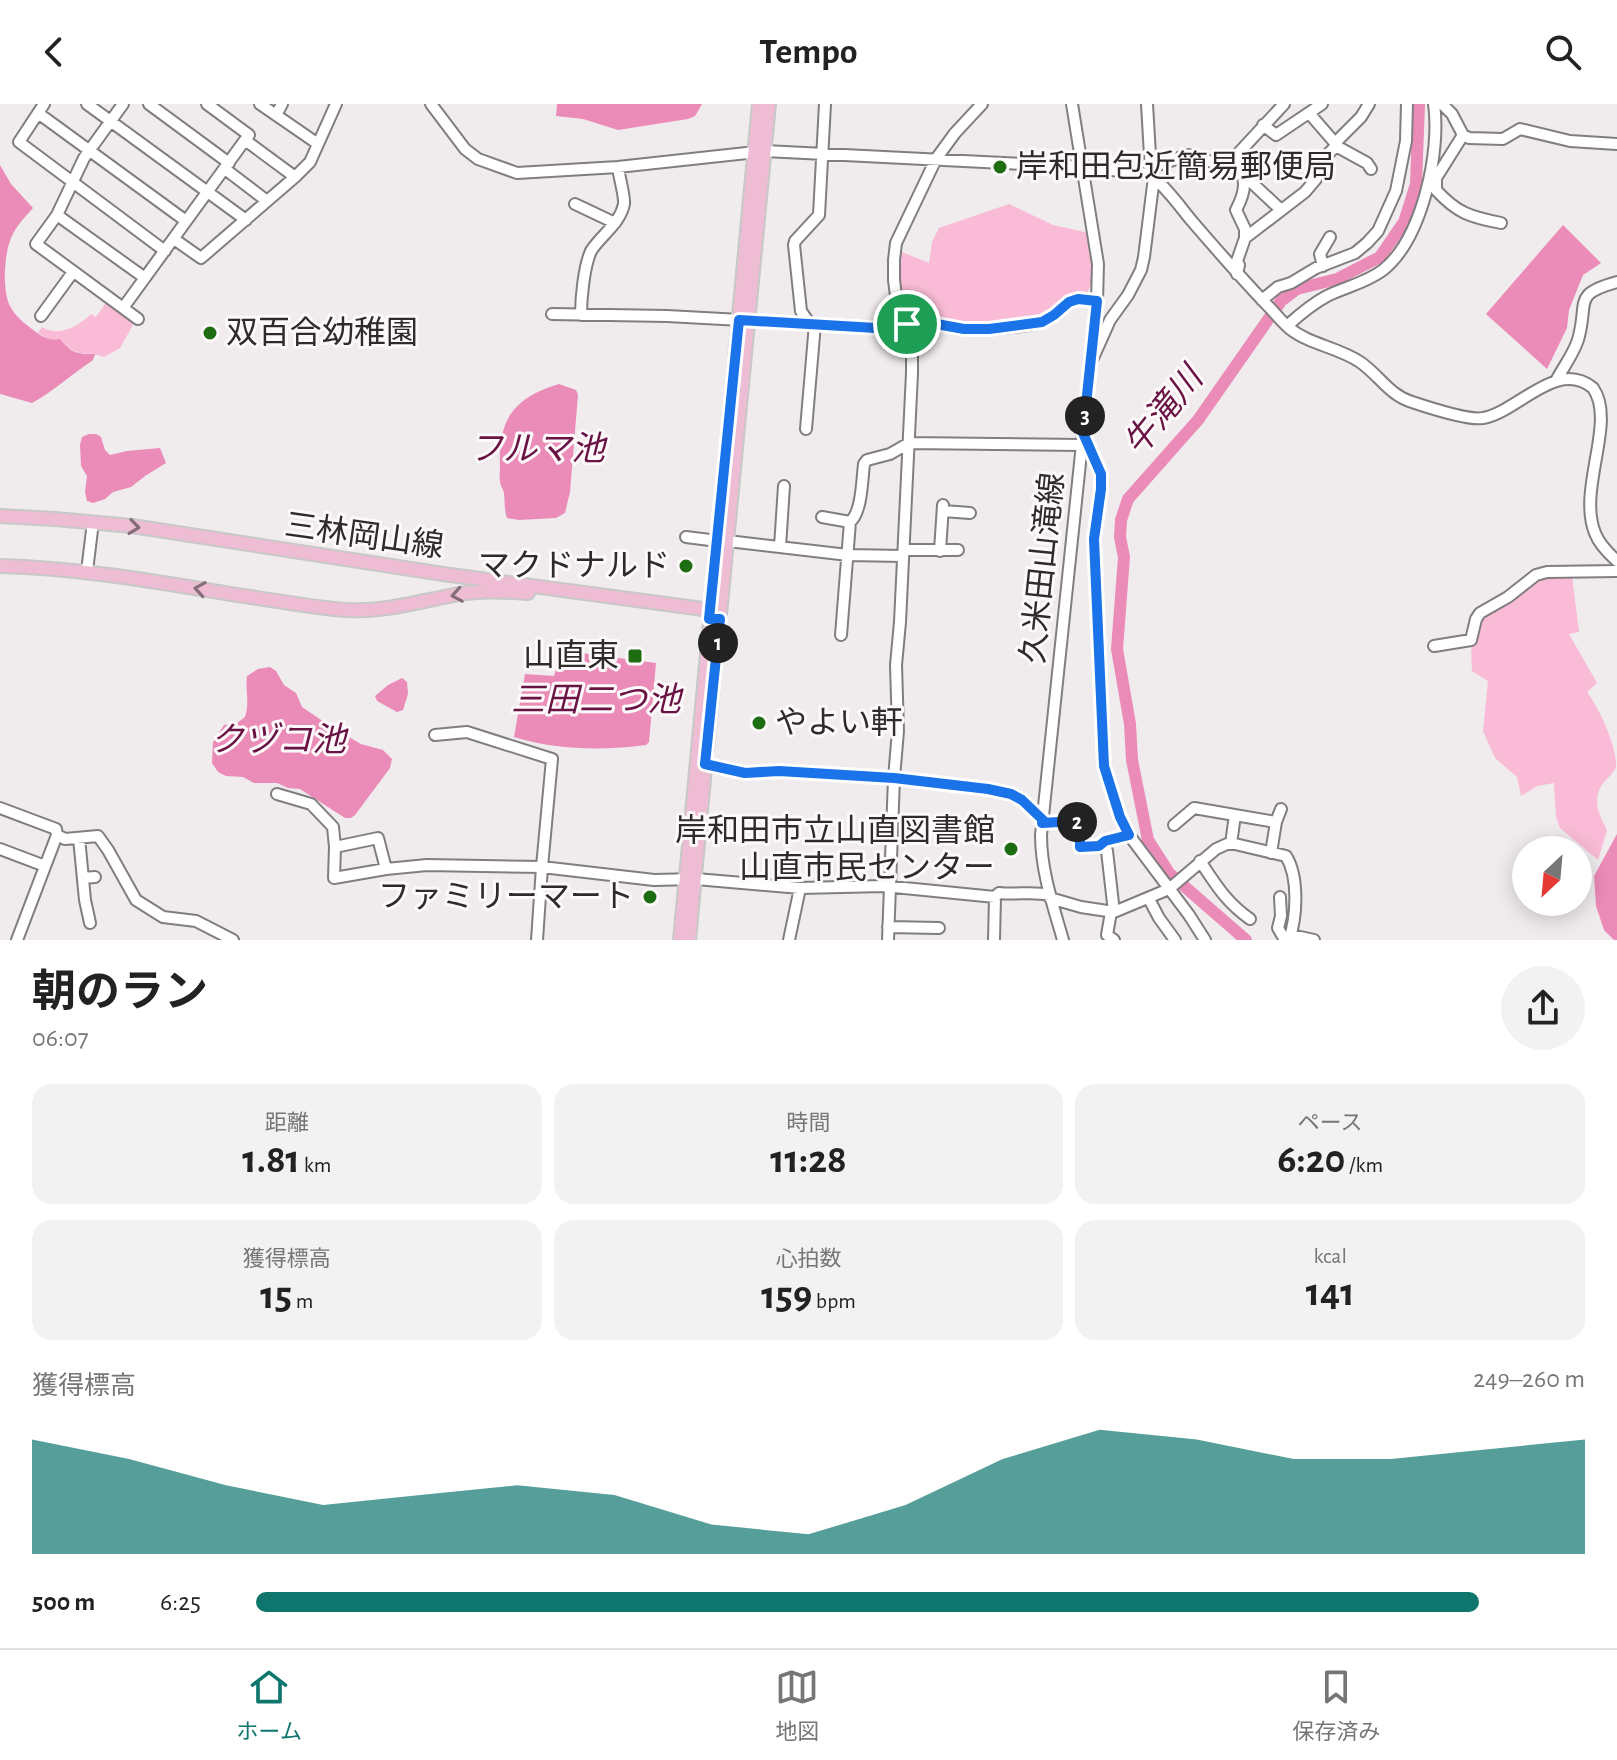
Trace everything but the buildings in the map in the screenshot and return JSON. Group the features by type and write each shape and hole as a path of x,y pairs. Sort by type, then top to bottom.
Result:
{"main road":[{"path":"759,104 761,152"},
{"path":"689,940 699,752 761,152 769,104"},
{"name":"三林岡山線","path":"0,516 132,526 715,615"},
{"name":"三林岡山線","path":"0,566 87,571 348,610 413,605 465,593 509,592 715,615"},
{"path":"680,940 705,764 715,615"}],"street":[{"path":"87,104 246,220"},
{"path":"123,104 89,151 57,215 36,244 138,319"},
{"path":"149,104 267,201"},
{"path":"260,104 318,144"},
{"path":"276,115 282,104"},
{"path":"174,239 201,258 310,162 336,104"},
{"path":"431,104 465,149 478,159 517,173 550,173 761,152 1152,173 1188,155 1212,162 1234,158 1284,104"},
{"path":"806,429 813,324 801,311 794,245 819,215 825,104"},
{"path":"888,940 898,731 896,665 912,353 907,326 896,296 896,243 936,159 982,104"},
{"name":"久米田山滝線","path":"1063,940 1042,863 1041,835 1097,301 1098,264 1072,104"},
{"path":"1090,363 1110,320 1141,270 1144,257 1152,173 1147,104"},
{"path":"1263,125 1276,135 1322,104"},
{"path":"1245,238 1305,192 1316,179 1324,158 1369,104"},
{"path":"1264,302 1278,287 1355,253 1378,231 1396,191 1406,141 1407,104"},
{"path":"1284,323 1328,296 1382,271 1399,254 1412,231 1426,188 1437,122 1434,104"},
{"path":"1442,104 1452,114 1463,135 1469,138 1503,139 1520,129 1570,141 1617,144"},
{"path":"123,308 249,135 213,106"},
{"path":"165,251 19,142 41,109 89,151 186,221"},
{"path":"1309,113 1336,144 1367,163 1371,169"},
{"path":"1463,135 1436,178 1436,190 1451,207 1466,215 1501,223"},
{"path":"245,140 295,177"},
{"path":"1234,158 1250,181 1281,210"},
{"path":"581,315 581,294 589,256 622,211 625,196 618,167"},
{"path":"1237,274 1237,261 1245,238 1245,229 1236,210 1245,185 1244,172"},
{"path":"1152,173 1237,274 1284,323 1311,342 1361,363 1396,395 1481,419 1556,381 1573,379 1591,385 1607,405 1609,427 1591,517 1595,533 1617,561"},
{"path":"575,204 615,223"},
{"path":"57,215 145,278"},
{"path":"1323,266 1320,254 1330,237"},
{"path":"41,316 73,272"},
{"path":"1556,381 1579,338 1582,308 1587,294 1600,286 1617,282"},
{"path":"552,314 907,326 920,321 964,329 989,329 1042,322 1078,299 1097,301"},
{"path":"1083,433 1101,474 1094,539 1104,766 1129,835 1205,940"},
{"path":"841,635 850,522 856,517 867,460 890,454 909,443 1082,445"},
{"path":"780,547 784,486"},
{"path":"940,551 943,508 970,513"},
{"path":"822,517 850,522"},
{"path":"87,571 93,522"},
{"path":"686,537 848,555 958,550"},
{"path":"1434,646 1471,640 1480,613 1508,597 1536,575 1547,572 1617,571"},
{"path":"435,735 467,732 552,759 537,940"},
{"path":"705,764 745,773 779,771 961,785 1011,794 1022,800 1042,821 1076,821 1080,825 1080,847 1099,846 1105,841 1129,835"},
{"path":"277,794 311,804 333,827 334,878 427,865 542,867 654,880 690,879 800,888 890,886 995,897"},
{"path":"0,808 56,829 57,835 17,940"},
{"path":"1174,825 1194,808 1276,822"},
{"path":"1271,853 1281,809"},
{"path":"1231,844 1235,815"},
{"path":"57,835 65,839 98,836 136,900 163,917 196,921 233,940"},
{"path":"79,838 86,916"},
{"path":"335,847 378,838 386,869"},
{"path":"1103,844 1107,851 1113,912 1107,935 1110,939"},
{"path":"994,940 995,897 999,893 1018,895 1036,892 1081,907 1113,912 1170,889 1200,861 1227,844 1286,856 1295,877 1294,916 1288,938"},
{"path":"0,849 45,866"},
{"path":"1200,861 1224,897 1250,919"},
{"path":"83,878 95,877"},
{"path":"789,940 795,927 800,888"},
{"path":"1280,897 1278,928 1288,938 1314,940"},
{"path":"1149,899 1175,940"},
{"path":"888,927 939,928"}],"shaded area":[{"path":"1009,204 1053,225 1089,233 1093,280 1086,296 1040,319 971,327 910,320 899,295 897,250 929,263 932,242 939,228"},
{"path":"108,300 132,318 134,323 120,348 104,357 76,352 60,339 48,339 38,333 42,327 61,331 81,323 91,314 96,317"},
{"path":"1547,576 1572,576 1579,632 1569,634 1597,683 1587,692 1606,728 1616,758 1615,770 1602,785 1597,799 1598,810 1607,830 1598,860 1592,855 1592,836 1570,836 1560,828 1556,817 1554,783 1537,786 1521,796 1517,777 1495,758 1483,731 1488,681 1472,671 1475,627 1482,616"}],"water":[{"path":"557,104 702,104 695,116 688,119 618,130 583,119 556,116"},
{"path":"0,165 11,184 33,208 15,230 9,245 5,282 10,306 20,319 42,336 60,339 75,352 95,354 93,360 32,403 0,394"},
{"path":"1563,225 1601,263 1583,275 1569,310 1567,328 1547,369 1486,314"},
{"name":"フルマ池","path":"559,384 576,390 578,395 570,492 565,513 556,518 507,518 500,484 500,451 505,424 519,404"},
{"path":"89,434 101,437 110,455 160,448 166,463 131,487 93,503 87,501 87,476 81,466 80,445 82,437"},
{"name":"三田二つ池","path":"559,650 656,663 649,742 646,745 580,748 546,745 514,737 525,674 554,676"},
{"name":"クヅコ池","path":"270,667 284,685 296,693 302,707 361,744 383,750 392,759 390,768 351,818 345,818 300,789 226,776 218,772 212,763 213,742 224,725 237,723 245,717 247,676 258,669"},
{"path":"402,678 407,682 408,694 403,710 397,712 377,701 375,696"},
{"path":"1617,834 1617,940 1614,940 1604,930 1596,906 1594,876"}],"waterway":[{"name":"牛滝川","path":"1246,940 1169,873 1148,840 1132,760 1130,724 1117,649 1124,557 1121,520 1128,499 1198,420 1281,301 1297,289 1337,279 1380,257 1404,222 1416,184 1419,104"}],"place":[{"name":"岸和田包近簡易郵便局","path":"1000,167"},
{"name":"双百合幼稚園","path":"210,333"},
{"name":"マクドナルド","path":"686,566"},
{"name":"山直東","path":"635,656"},
{"name":"やよい軒","path":"759,723"},
{"name":"岸和田市立山直図書館 山直市民センター","path":"1011,849"},
{"name":"ファミリーマート","path":"650,897"}],"route":[{"path":"1078,299 1097,301 1083,433 1101,474 1094,539 1104,766 1129,835 1105,841 1099,846 1080,847 1080,825 1076,821 1042,823 1043,820 1022,800 988,789 894,778 779,771 745,773 705,764 720,619 709,619 739,320 893,329 908,329 907,324 920,321 964,329 989,329 1042,322 1078,299"}]}
